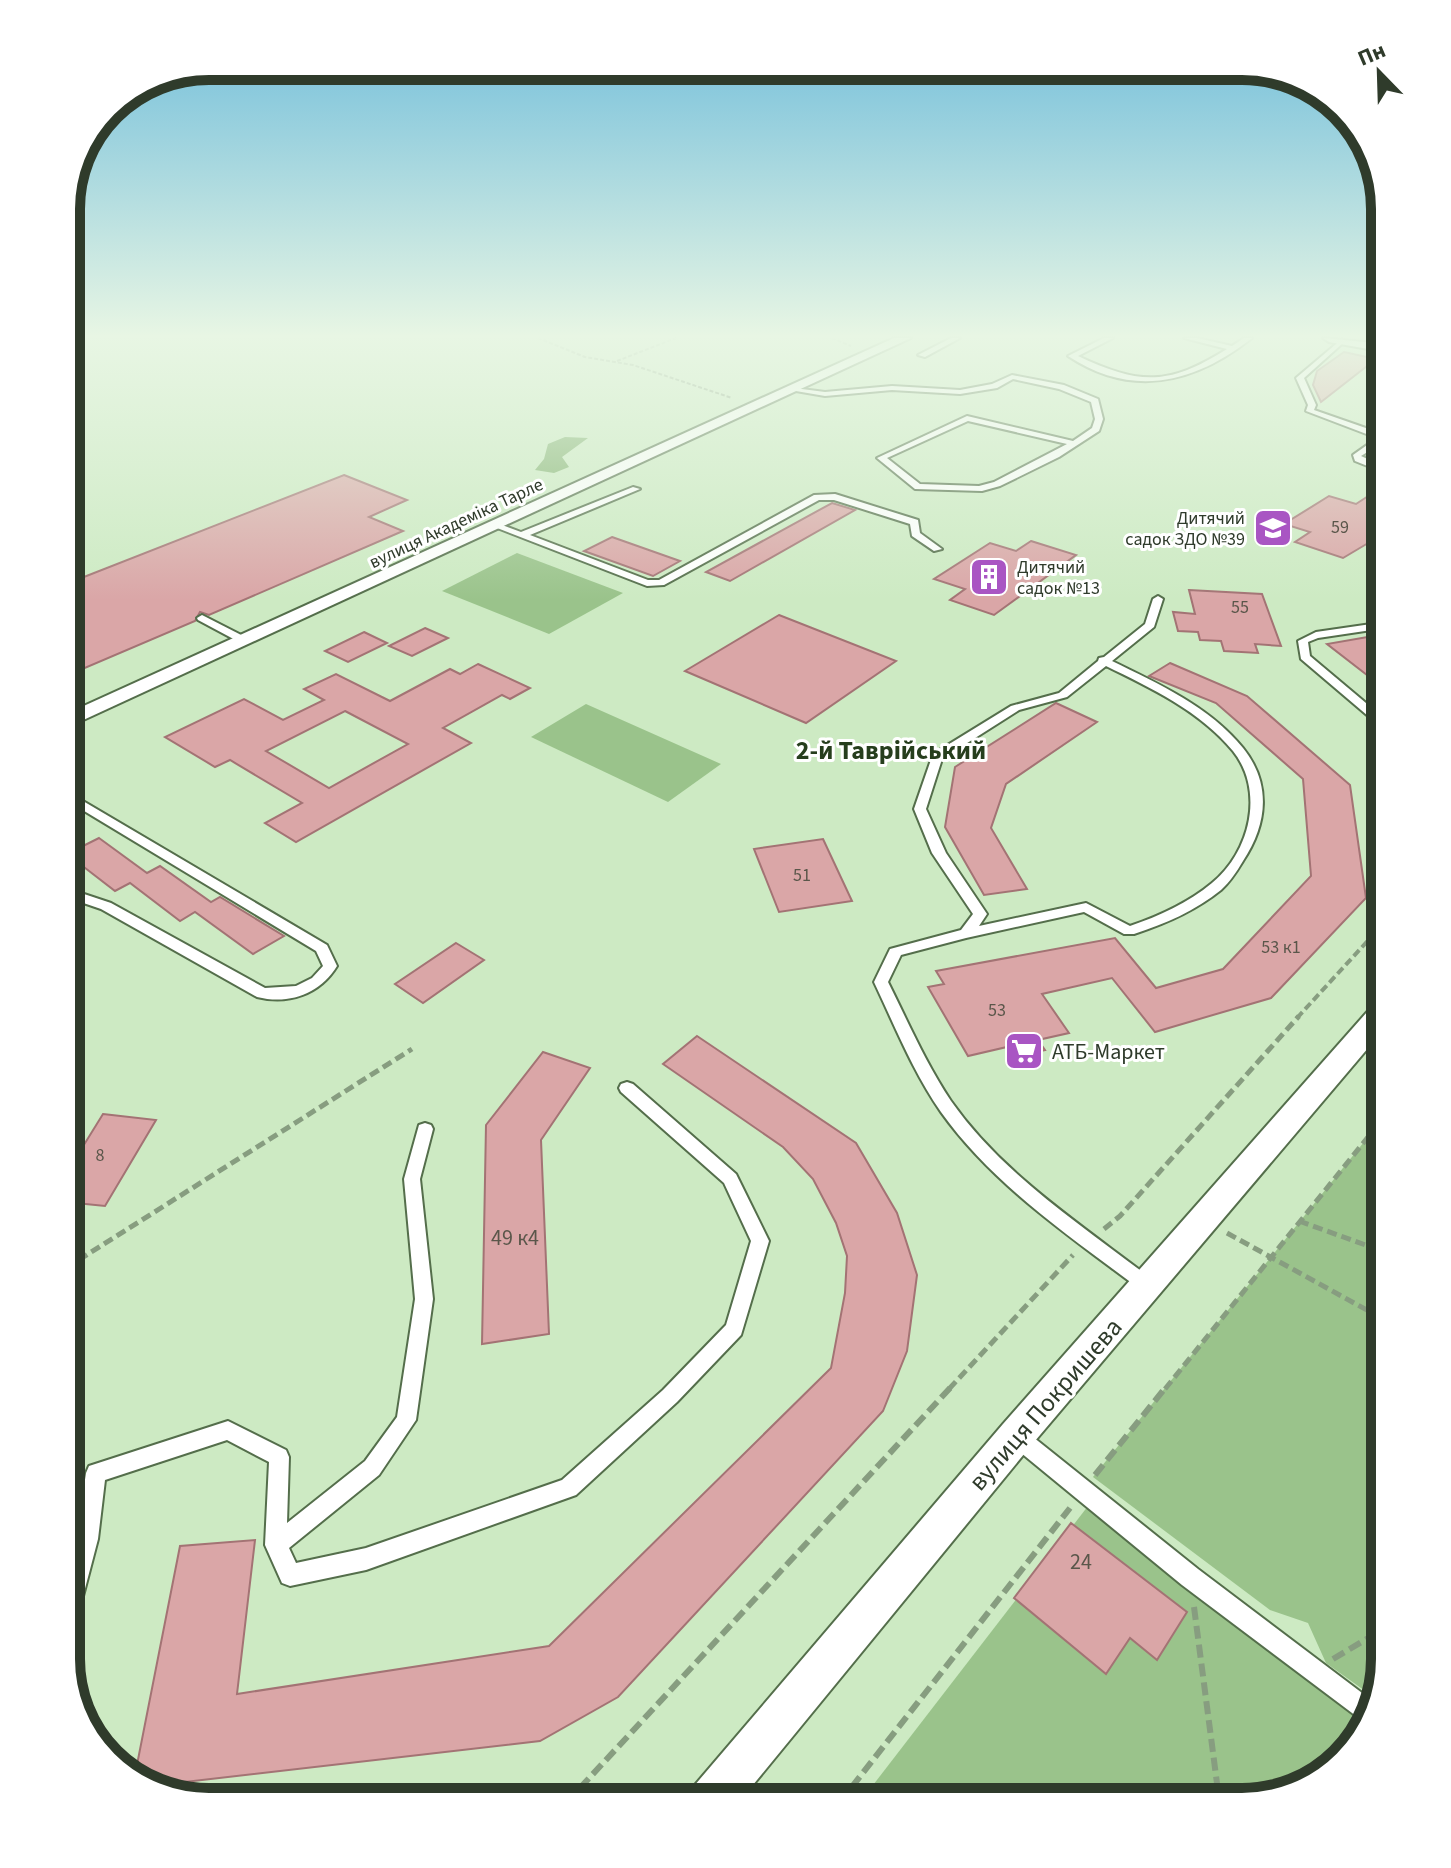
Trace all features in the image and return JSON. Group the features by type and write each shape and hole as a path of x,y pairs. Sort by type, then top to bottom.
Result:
{"street":[{"name":"вулиця Академіка Тарле","path":"80,716 717,425"},
{"name":"вулиця Покришева","path":"722,1788 1016,1436 1371,1026"}],"lane":[{"path":"952,425 881,458 918,487 979,489 997,484 1073,443 1097,425"},
{"path":"997,425 1073,443"},
{"path":"1350,425 1371,433"},
{"path":"1371,446 1357,455 1358,459 1371,464"},
{"path":"522,535 636,489"},
{"path":"497,526 635,579 661,583 817,497 835,497 915,522 915,534 937,549"},
{"path":"966,933 980,914 939,853 920,809 937,757 1015,708 1063,695 1150,625 1158,599"},
{"path":"202,618 245,641"},
{"path":"1371,627 1316,635 1303,641 1302,648 1305,657 1371,713"},
{"path":"1103,660 1182,700 1229,738 1249,765 1258,787 1259,813 1249,845 1218,886 1158,922 1129,931 1086,907 895,952 881,982 919,1060 956,1120 1012,1182 1148,1286"},
{"path":"80,712 84,714"},
{"path":"80,803 322,948 330,966 324,976 300,991 286,995 262,993 106,906 80,897"},
{"path":"80,1566 96,1473 228,1430 279,1457 276,1545 290,1575 366,1559 569,1488 670,1396 734,1329 760,1241 730,1179 627,1088"},
{"path":"276,1545 372,1468 406,1420 424,1299 412,1179 425,1129"},
{"path":"1016,1436 1190,1577 1361,1707"}],"path":[{"path":"580,1788 1089,1241 1120,1216 1190,1134 1371,937"},
{"path":"80,1259 412,1049"},
{"path":"851,1788 1084,1490 1371,1133"},
{"path":"1204,1220 1371,1312"},
{"path":"1299,1221 1371,1247"},
{"path":"1190,1577 1218,1788"},
{"path":"1314,1670 1371,1636"}],"green space":[{"path":"565,437 588,438 562,457 569,467 554,473 535,470 544,459 548,444"},
{"path":"517,553 623,593 549,634 442,591"},
{"path":"586,704 721,764 668,802 531,737"},
{"path":"1371,1133 1371,1659 1367,1692 1326,1663 1308,1623 1270,1610 1093,1477"},
{"path":"1088,1506 1357,1717 1339,1744 1314,1766 1299,1775 1259,1787 871,1788"}],"building":[{"path":"344,475 407,500 369,517 403,531 209,615 200,612 195,621 80,670 80,579"},
{"path":"1371,494 1371,541 1343,558 1295,542 1310,532 1284,524 1329,496 1356,504"},
{"path":"832,503 855,510 730,581 706,572"},
{"path":"612,537 680,561 653,576 584,551"},
{"name":"Дитячий садок №13","path":"1031,541 1076,555 994,615 950,600 965,589 934,579 990,543 1016,551"},
{"path":"1189,590 1262,594 1281,646 1255,644 1258,653 1224,651 1221,641 1200,640 1198,632 1178,631 1173,612 1195,614"},
{"path":"779,615 896,661 806,723 685,671"},
{"path":"425,628 448,638 412,656 389,646"},
{"path":"364,632 387,643 348,662 325,651"},
{"path":"1371,636 1371,678 1327,644"},
{"path":"1170,663 1247,696 1350,785 1366,898 1271,998 1155,1032 1112,978 1042,994 1069,1033 1038,1040 1045,1050 1013,1057 1007,1047 968,1056 928,987 944,984 936,971 1115,938 1156,988 1223,969 1311,876 1303,779 1216,703 1149,676"},
{"path":"478,664 530,688 510,699 502,695 443,728 471,743 296,842 265,823 302,803 230,760 215,767 165,737 244,699 283,720 324,700 304,689 336,674 390,701 450,669 460,674","holes":["345,711 408,744 329,788 266,751"]},
{"path":"1056,703 1097,722 1006,784 991,828 1027,889 984,895 945,827 955,767"},
{"path":"99,838 147,873 160,866 211,902 220,897 284,936 253,954 195,912 180,921 130,883 115,891 80,864 80,848"},
{"path":"823,839 852,901 779,912 754,849"},
{"path":"456,943 484,960 423,1003 395,984"},
{"path":"697,1036 856,1143 897,1213 917,1275 907,1351 883,1411 618,1697 540,1741 174,1783 137,1766 180,1546 255,1540 237,1694 549,1646 831,1368 845,1293 847,1256 836,1223 813,1179 783,1147 663,1064"},
{"path":"543,1052 590,1068 541,1140 549,1334 482,1344 486,1125"},
{"path":"103,1114 156,1120 105,1206 80,1203 82,1148"},
{"path":"1071,1523 1187,1612 1157,1660 1130,1638 1106,1674 1014,1598"}],"place":[{"name":"Дитячий садок ЗДО №39","path":"1273,528"},
{"name":"Дитячий садок №13","path":"989,577"},
{"name":"АТБ-Маркет","path":"1024,1051"}],"district":[{"name":"2-й Таврійський","path":"891,750"}]}
